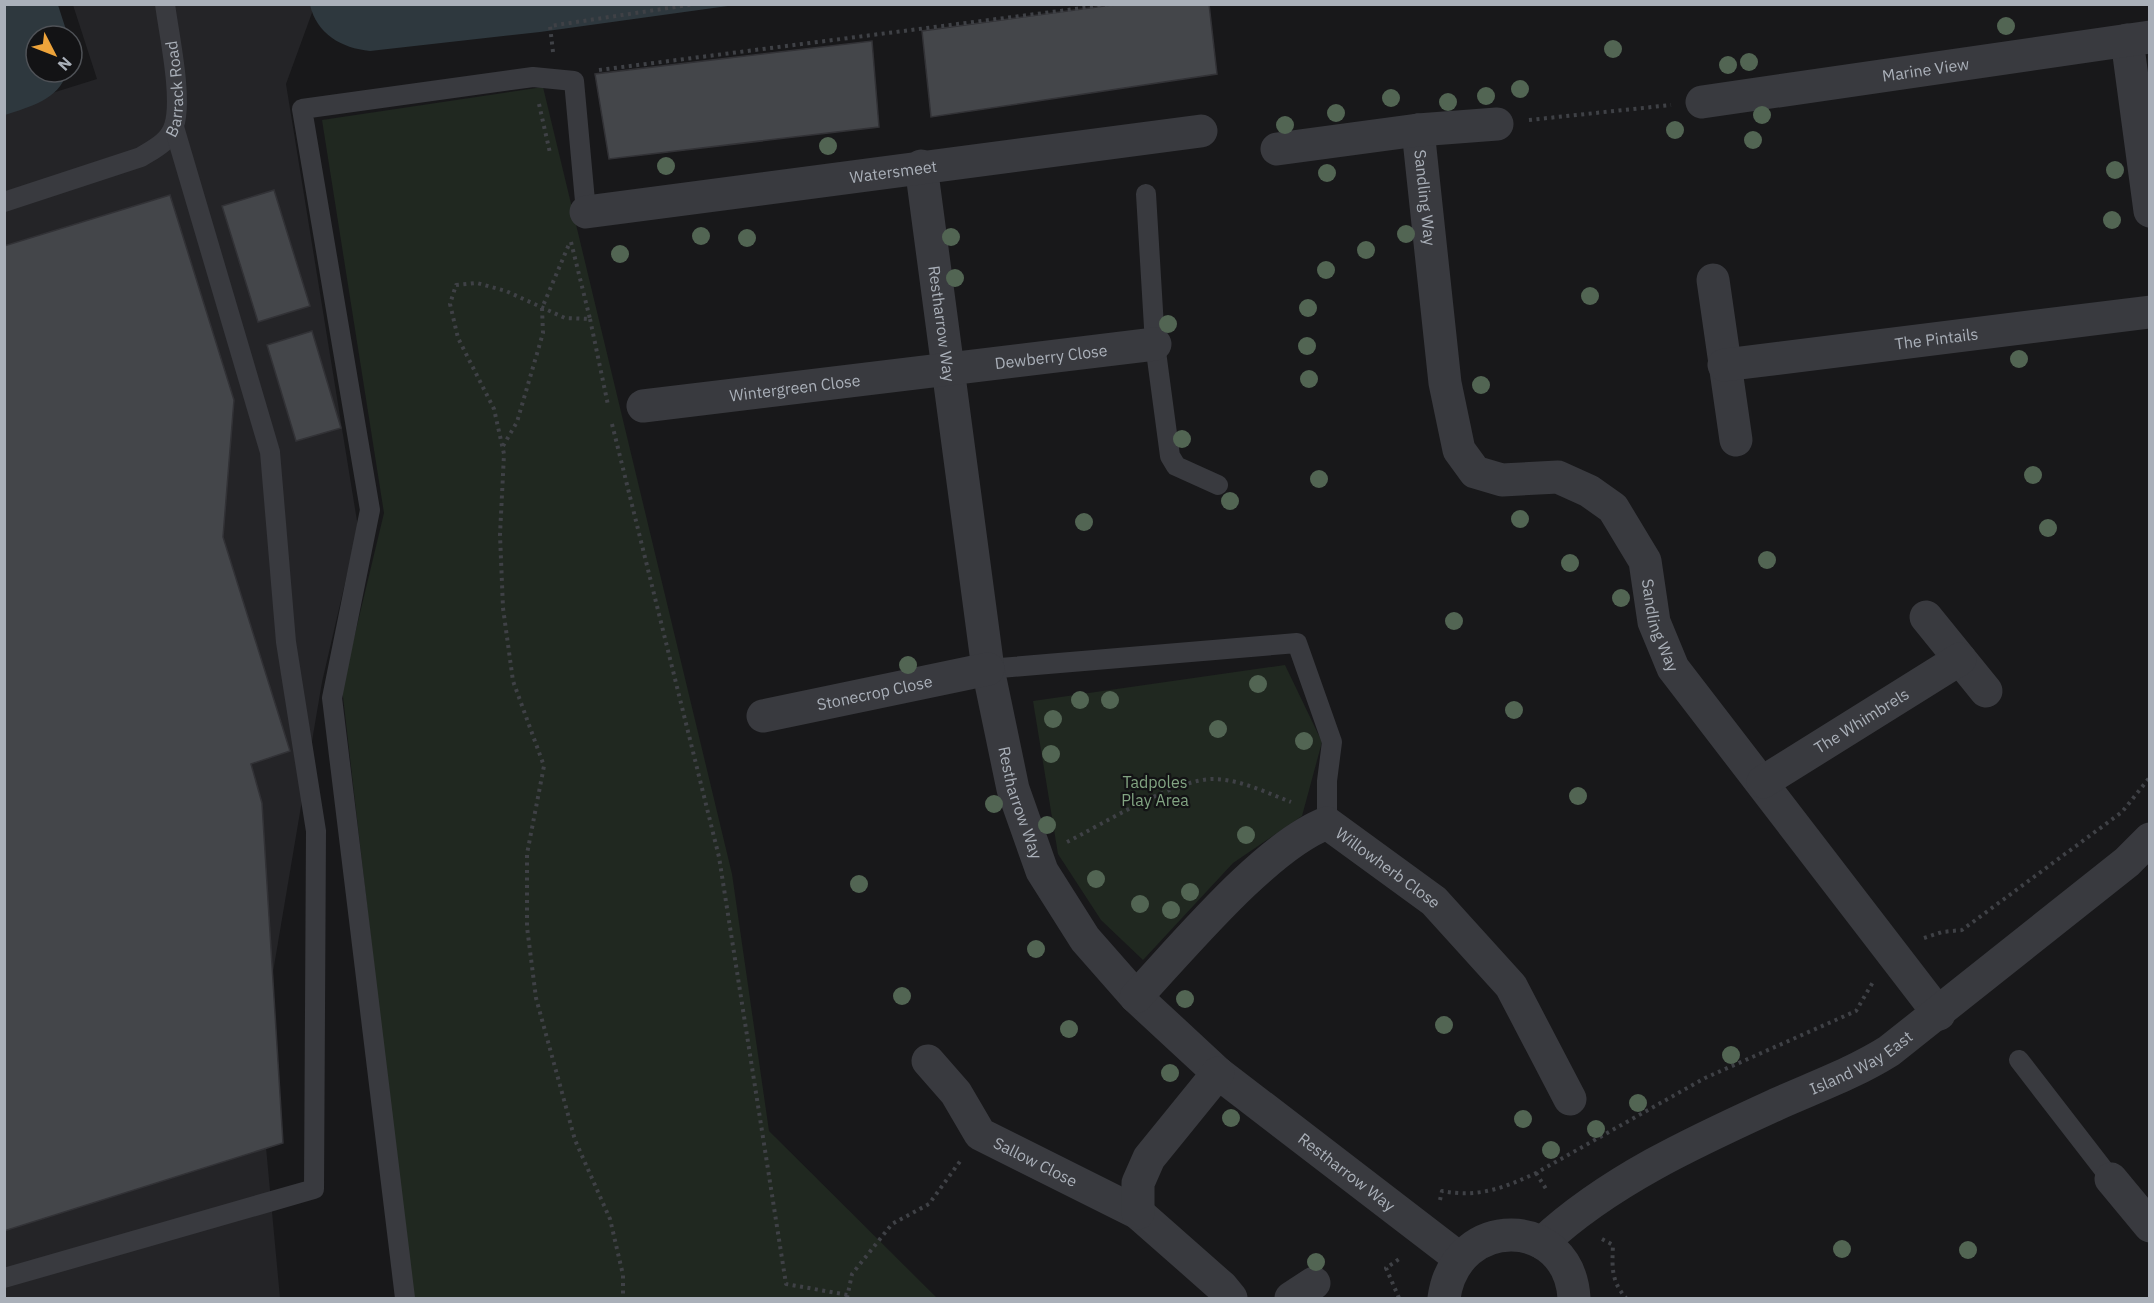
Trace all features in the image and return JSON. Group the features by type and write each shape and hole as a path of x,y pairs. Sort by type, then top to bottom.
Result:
{"street":[{"name":"Marine View","path":"1702,102 2138,39"},
{"path":"2138,39 2150,211"},
{"name":"Sandling Way","path":"1277,148 1418,130 1497,124"},
{"name":"Sandling Way","path":"1418,130 1445,383 1459,450 1475,472 1502,480 1558,477 1589,491 1613,508 1645,561 1654,622 1673,668 1763,782 1939,1014"},
{"name":"Watersmeet","path":"585,212 921,166 1201,131"},
{"name":"Restharrow Way","path":"921,166 946,370 988,669 1013,789 1042,871 1085,939 1136,997 1218,1073 1459,1258"},
{"path":"1713,280 1736,440"},
{"name":"The Pintails","path":"1724,364 2150,312"},
{"name":"Dewberry Close","path":"946,370 1155,344"},
{"name":"Wintergreen Close","path":"643,406 946,370"},
{"path":"1926,617 1986,691"},
{"name":"The Whimbrels","path":"1763,782 1960,658"},
{"name":"Stonecrop Close","path":"763,716 988,669"},
{"name":"Willowherb Close","path":"1136,997 1244,884 1308,831 1327,824 1434,901 1511,986 1570,1099"},
{"name":"Island Way East","path":"1542,1243 1566,1221 1616,1187 1704,1139 1877,1059 1939,1014 2127,862 2150,839"},
{"name":"Sallow Close","path":"928,1061 956,1093 980,1134 1138,1213 1222,1287 1230,1299"},
{"path":"1138,1213 1138,1183 1149,1158 1218,1073"},
{"path":"2111,1179 2150,1226"},
{"path":"1444,1299 1447,1280 1459,1258 1476,1244 1506,1234 1528,1237 1542,1243 1560,1258 1574,1285 1575,1299"}],"lane":[{"name":"Barrack Road","path":"4,202 141,157 161,145 174,127 177,104 165,4"},
{"path":"405,1299 332,698 370,510 302,109 533,77 574,81 585,212"},
{"path":"4,1278 314,1189 315,831 286,642 270,452 174,127"},
{"path":"1146,194 1155,344 1170,456 1176,466 1218,485"},
{"path":"988,669 1298,643 1332,742 1327,781 1327,824"},
{"path":"2019,1060 2111,1179"}],"path":[{"path":"551,34 550,26 695,4"},
{"path":"592,70 1114,4"},
{"path":"1497,124 1702,102"},
{"path":"502,447 517,422 543,333 542,308 571,240 609,411"},
{"path":"590,320 565,318 506,291 477,283 456,285 450,304 458,338 494,409 502,447 500,535 502,609 513,681 544,766 526,854 527,927 536,998 575,1140 610,1219 624,1275 624,1299"},
{"path":"612,423 719,857 786,1284 847,1297 852,1274 892,1224 929,1204 980,1134"},
{"path":"1399,1299 1386,1268 1431,1237 1442,1191 1479,1195 1508,1186 1705,1078 1856,1011 1870,984 1897,958 1924,939 1942,932 1962,930 2069,854 2122,812 2150,777"},
{"path":"1037,856 1155,797 1195,782 1215,779 1248,786 1304,807 1327,824"}],"shaded area":[{"path":"5,4 58,5 64,24 24,24 24,84 61,84 42,101 5,115"},
{"path":"310,4 735,5 540,32 370,51 349,47 324,32 313,15"},
{"path":"311,4 313,10 286,84 358,527 322,682 258,1061 280,1298 5,1298 4,108 97,79 84,39 84,24 79,24 73,5"}],"green space":[{"path":"543,87 732,874 769,1131 937,1298 412,1298 342,688 384,513 322,120"},
{"name":"Tadpoles Play Area","path":"1285,665 1322,742 1302,816 1233,863 1143,960 1101,920 1058,854 1033,701"}],"building":[{"path":"1119,4 1209,4 1217,74 931,117 922,31"},
{"path":"872,41 879,127 609,159 595,74"},
{"path":"274,190 310,306 258,322 222,206"},
{"path":"170,195 234,400 223,537 290,751 251,764 262,803 283,1143 4,1231 4,246"},
{"path":"312,331 341,428 296,441 267,345"}]}
